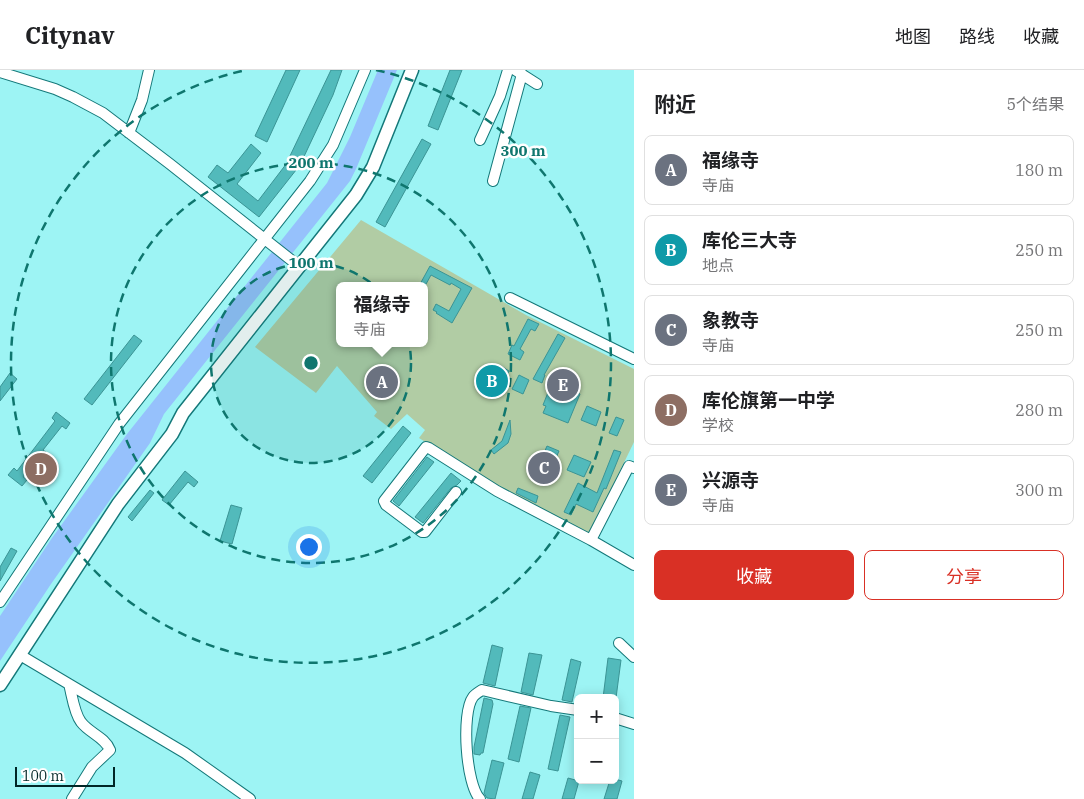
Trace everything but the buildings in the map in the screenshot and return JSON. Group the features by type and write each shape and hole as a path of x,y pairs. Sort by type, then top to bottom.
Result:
{"main road":[{"path":"172,434 183,413 356,195 366,179 412,70"},
{"path":"0,685 118,504 172,434 188,419 360,203 377,176 420,70"}],"street":[{"path":"129,133 142,100 150,70"},
{"path":"0,602 119,424 310,180 332,145 365,70"},
{"path":"480,140 500,96 508,70"},
{"path":"0,72 55,89 102,114 300,267"},
{"path":"493,181 519,72 537,84"},
{"path":"510,298 634,359"},
{"path":"456,492 424,532 386,505 384,501 426,447 430,448 497,491 591,540 634,565"},
{"path":"591,540 631,467"},
{"path":"619,643 634,657"},
{"path":"20,655 185,753 250,799"},
{"path":"69,684 80,721 87,729 108,744 110,750 92,767 72,799"},
{"path":"480,799 476,795 468,768 466,719 472,698 482,690 574,709"},
{"path":"619,719 634,724"}],"green space":[{"path":"361,220 526,315 634,369 634,442 589,535 515,498 419,438 425,430 407,414 391,429 374,416 377,412 337,366 316,393 255,347"}],"water":[{"path":"378,70 397,70 350,181 164,414 150,443 51,584 0,661 0,616 52,538 127,434 327,183 350,137"}],"place":[{"name":"库伦三大寺","path":"492,381"},
{"name":"福缘寺","path":"382,382"},
{"name":"兴源寺","path":"563,385"},
{"name":"象教寺","path":"544,468"},
{"name":"库伦旗第一中学","path":"41,469"}]}
